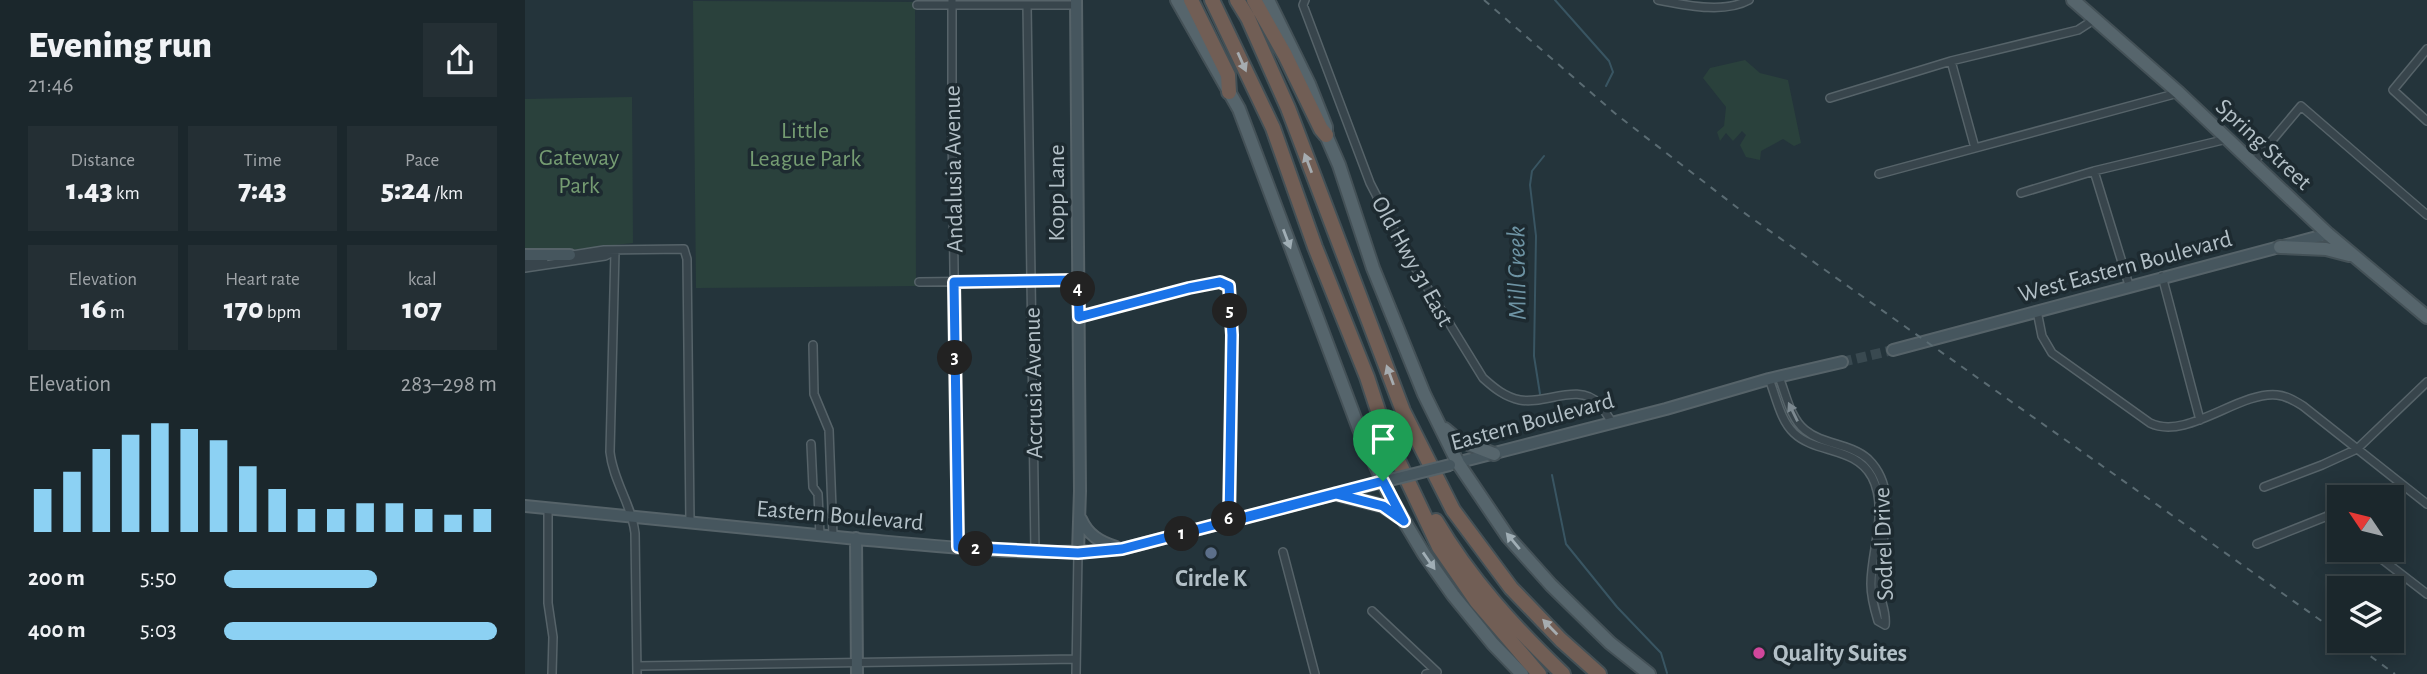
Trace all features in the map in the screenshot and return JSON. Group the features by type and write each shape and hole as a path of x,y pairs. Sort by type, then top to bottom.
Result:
{"highway":[{"path":"1191,0 1228,75 1229,92"},
{"path":"1212,0 1273,128 1315,247 1367,377 1386,435 1439,547 1477,602 1539,674"},
{"path":"1237,0 1248,18 1288,108 1403,411 1453,510 1511,587 1561,640 1599,674"},
{"path":"1254,0 1326,135"},
{"path":"1386,435 1448,541 1485,591 1525,637 1563,674"}],"main road":[{"path":"1177,0 1239,109 1359,429 1404,521 1453,595 1493,644 1522,674"},
{"path":"1268,0 1326,127 1326,135 1339,165 1373,268 1454,464 1508,537 1551,585 1609,643 1649,674"},
{"name":"Spring Street","path":"2073,0 2179,93 2328,233 2427,317"},
{"name":"Kopp Lane","path":"1076,2 1078,553"},
{"name":"West Eastern Boulevard","path":"1893,350 2328,233"},
{"path":"2280,247 2326,249 2355,257"},
{"path":"525,255 570,255"},
{"name":"Eastern Boulevard","path":"525,506 958,547 1078,553 1122,549 1842,362"},
{"path":"1440,425 1458,440 1494,454"},
{"path":"1336,494 1383,506 1404,521"},
{"path":"1079,516 1094,538 1122,549"},
{"path":"856,538 856,668"}],"street":[{"name":"Old Hwy 31 East","path":"1305,0 1303,5 1370,183 1406,253 1483,378 1495,389 1518,400 1547,400 1571,394 1588,397 1599,403 1612,422"},
{"path":"1658,0 1723,6 1740,5 1749,0"},
{"path":"917,5 952,2 1027,5 1076,2"},
{"name":"Andalusia Avenue","path":"952,2 958,547"},
{"name":"Accrusia Avenue","path":"1027,5 1035,552"},
{"path":"1830,98 1951,61 2078,30 2095,19"},
{"path":"2427,49 2393,90 2427,121"},
{"path":"1951,61 1975,148"},
{"path":"1879,174 2179,93"},
{"path":"2253,163 2301,106 2427,215"},
{"path":"2021,193 2094,171 2228,139"},
{"path":"2094,171 2129,285"},
{"path":"525,262 604,250 684,249 687,260 690,522"},
{"path":"525,268 605,257 615,251"},
{"path":"615,251 610,452 633,517 636,546 637,670 856,668 1076,659"},
{"path":"2162,276 2200,420"},
{"path":"919,282 1078,280"},
{"path":"1079,317 1189,288 1220,282 1229,286 1232,335 1229,522"},
{"path":"2037,311 2042,336 2052,353 2150,423 2165,428 2200,420 2258,396 2286,397 2303,405 2427,504"},
{"path":"813,345 814,394 829,430 833,536"},
{"name":"Sodrel Drive","path":"1774,378 1805,430 1855,450 1881,475 1887,491 1879,587 1887,617 1885,625 1878,621 1871,583 1879,508 1878,494 1872,478 1865,468 1846,454 1803,439 1794,433 1784,418 1774,378"},
{"path":"2264,487 2357,449 2427,382"},
{"path":"811,444 813,487 818,494 820,535"},
{"path":"548,508 548,603 553,637 552,674"},
{"path":"2257,544 2327,516"},
{"path":"1283,552 1315,674"},
{"path":"1076,674 1078,553"},
{"path":"2386,562 2427,594"},
{"path":"1373,611 1437,672 1426,674"}],"green space":[{"name":"Little League Park","path":"693,1 915,2 916,286 696,288"},
{"path":"1745,60 1760,73 1788,80 1801,143 1794,146 1783,139 1761,151 1760,160 1746,157 1740,145 1746,135 1742,131 1733,141 1726,133 1720,141 1717,132 1724,126 1726,107 1703,78 1710,68"},
{"name":"Gateway Park","path":"632,97 633,243 570,250 525,250 525,99"}],"waterway":[{"name":"Mill Creek","path":"1555,0 1609,61 1613,72 1606,86"},
{"name":"Mill Creek","path":"1540,394 1534,356 1536,236 1530,185 1532,171 1544,156"},
{"name":"Mill Creek","path":"1552,475 1566,544 1617,607 1661,653 1667,673"}],"tunnel":[{"path":"1842,362 1893,350"}],"railway":[{"path":"1484,0 1617,115 1743,212 2327,625"},
{"path":"2366,653 2395,674"}],"place":[{"name":"Circle K","path":"1211,553"},
{"name":"Quality Suites","path":"1759,653"}],"route":[{"path":"1383,481 1336,494 1181,535 1122,549 1078,553 958,547 954,282 1078,280 1079,317 1189,288 1220,282 1229,286 1232,335 1229,522 1336,494 1383,506 1404,521 1383,481"}]}
